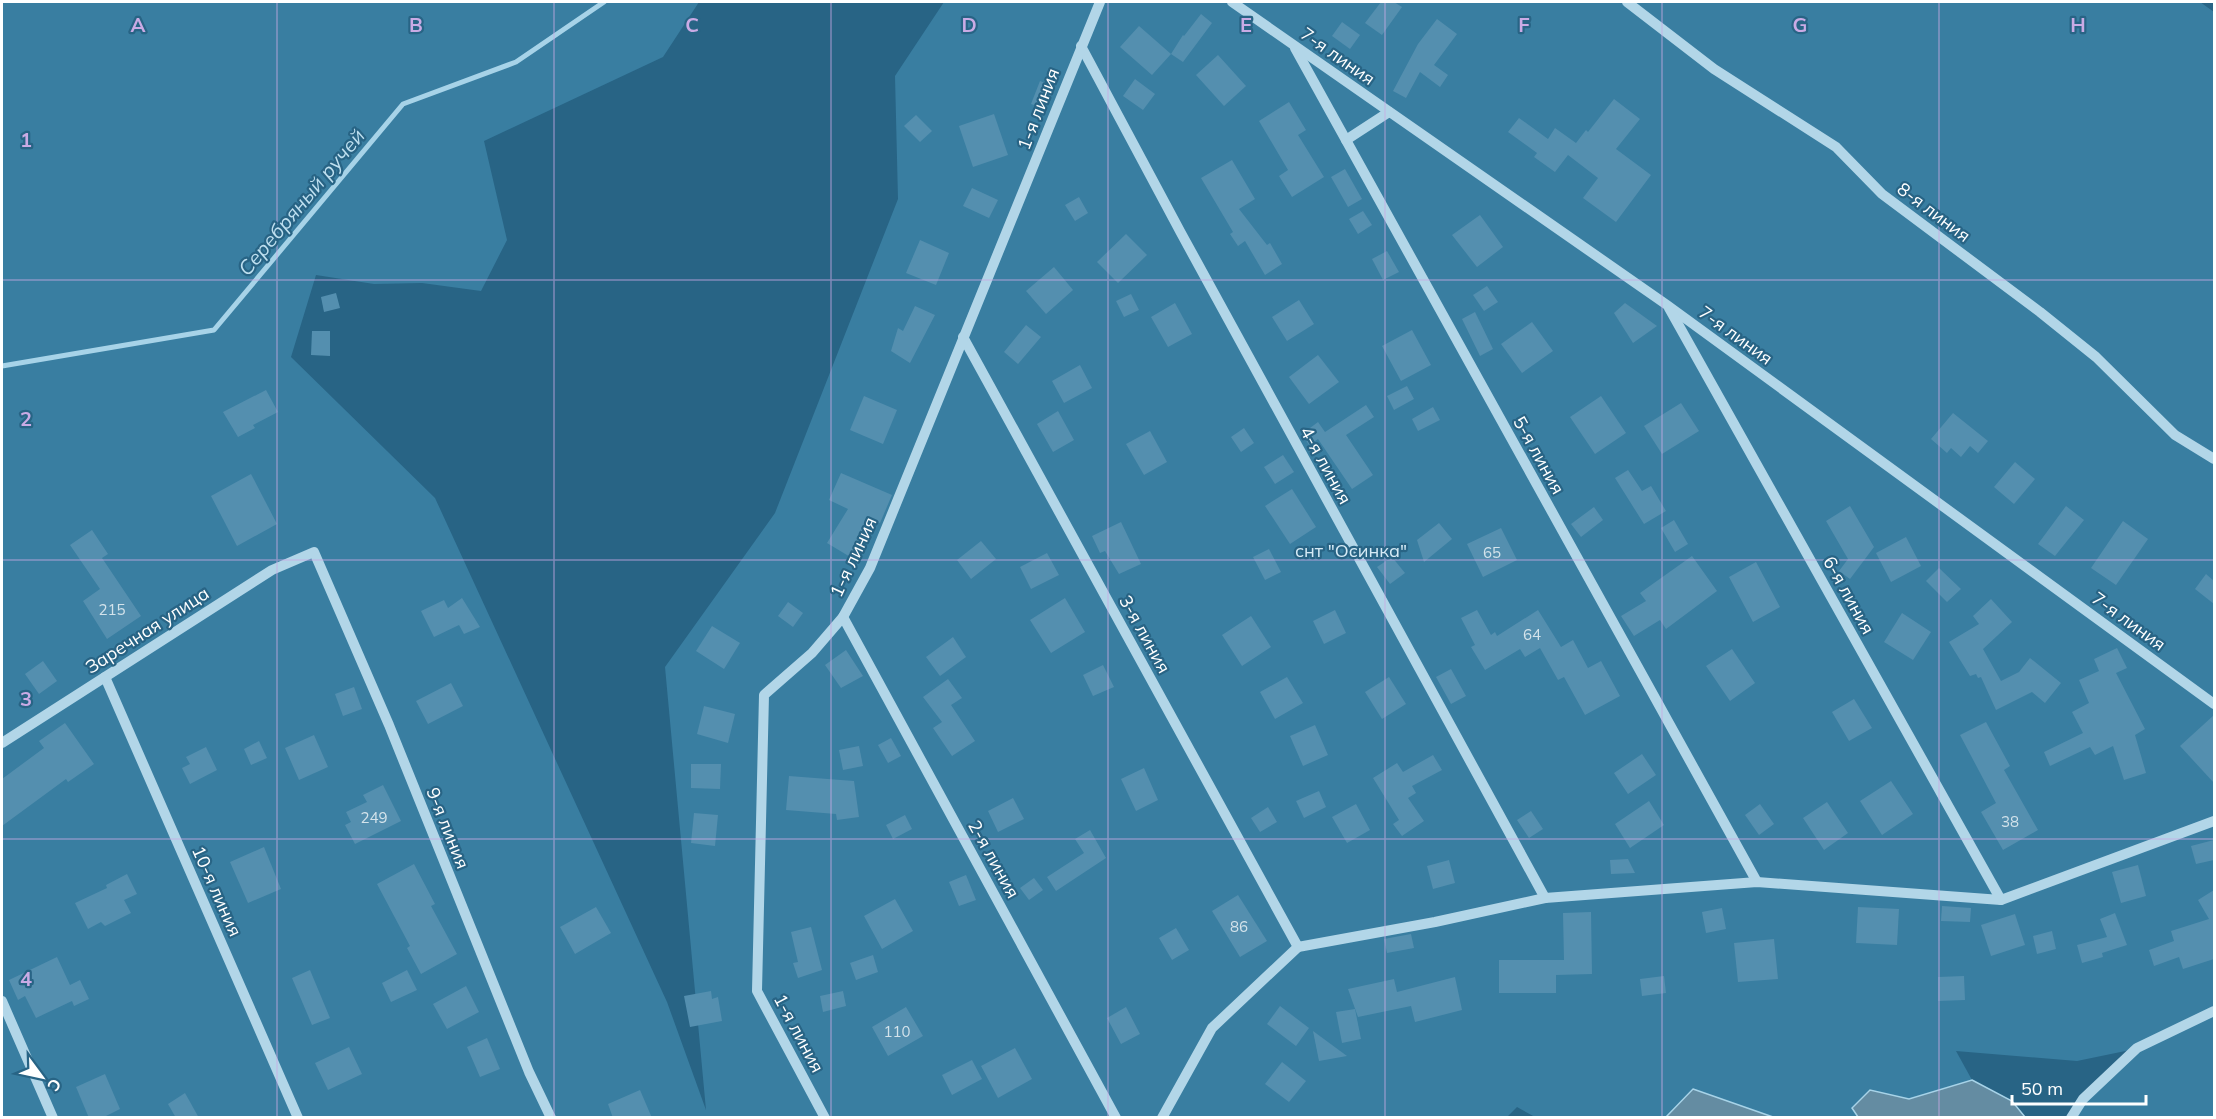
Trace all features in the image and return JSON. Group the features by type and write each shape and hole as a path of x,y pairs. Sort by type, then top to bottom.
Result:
{"street":[{"name":"1-я линия","path":"825,1118 757,991 764,695 812,653 843,617 870,568 1100,2"},
{"name":"7-я линия","path":"1232,2 1667,305 2214,704"},
{"name":"8-я линия","path":"1626,2 1714,69 1836,147 1882,194 2096,357 2175,435 2214,459"},
{"name":"5-я линия","path":"1293,44 1757,882"},
{"name":"4-я линия","path":"1081,46 1186,244 1545,898"},
{"path":"1346,140 1389,112"},
{"name":"6-я линия","path":"1667,305 2001,900"},
{"name":"3-я линия","path":"963,337 1298,947"},
{"name":"Заречная улица","path":"2,743 272,570 314,552"},
{"name":"9-я линия","path":"314,552 389,725 529,1072 551,1118"},
{"name":"2-я линия","path":"843,617 1116,1118"},
{"name":"10-я линия","path":"105,677 298,1118"},
{"path":"1162,1118 1212,1028 1298,947 1436,922 1545,898 1757,882 2001,900 2214,821"},
{"path":"2,1001 53,1118"},
{"path":"2071,1118 2083,1099 2137,1048 2214,1011"}],"green space":[{"name":"снт \"Осинка\"","path":"2,2 699,2 663,57 484,141 507,240 481,291 422,283 374,284 316,275 291,357 435,498 667,1002 706,1110 665,667 775,513 898,199 895,76 944,2 2200,2 2214,12 2214,1117 2071,1117 2135,1049 2077,1061 1956,1051 1972,1080 1909,1099 1870,1091 1853,1107 1858,1118 1773,1117 1693,1089 1666,1118 1535,1117 1517,1107 1506,1118 2,1118"}],"shaded area":[{"path":"1972,1080 2012,1101 2025,1117 1858,1117 1852,1108 1870,1090 1909,1099"},
{"path":"1693,1089 1773,1117 1666,1117"}],"building":[{"path":"1381,2 1394,2 1402,7 1382,35 1365,23"},
{"path":"1201,14 1212,23 1183,62 1171,54"},
{"path":"1437,19 1457,34 1434,65 1448,75 1440,87 1420,72 1406,98 1393,91 1418,44"},
{"path":"1342,22 1360,35 1350,49 1332,36"},
{"path":"1139,26 1171,54 1152,75 1120,47"},
{"path":"1218,55 1246,86 1224,106 1196,75"},
{"path":"1135,79 1155,94 1143,110 1123,96"},
{"path":"1040,81 1054,86 1046,109 1031,104"},
{"path":"1614,99 1640,119 1616,149 1651,175 1616,222 1583,198 1598,178 1568,155 1555,172 1534,157 1537,153 1508,132 1519,118 1548,139 1555,128 1576,143 1586,130 1588,132"},
{"path":"1289,102 1306,130 1298,135 1324,177 1292,197 1279,176 1288,170 1259,121"},
{"path":"994,114 1008,155 973,167 959,126"},
{"path":"916,115 932,131 920,142 904,126"},
{"path":"1232,160 1255,199 1239,209 1267,245 1270,243 1282,264 1265,275 1245,241 1238,246 1230,234 1233,232 1201,178"},
{"path":"1345,169 1362,199 1348,207 1331,177"},
{"path":"972,188 998,200 989,218 963,206"},
{"path":"1079,197 1088,213 1075,221 1065,205"},
{"path":"1363,211 1372,225 1358,234 1349,219"},
{"path":"1480,215 1503,247 1477,267 1452,235"},
{"path":"1126,234 1147,255 1118,283 1097,262"},
{"path":"920,240 949,253 936,285 906,273"},
{"path":"1387,251 1399,272 1383,280 1372,259"},
{"path":"1054,267 1073,290 1046,314 1026,291"},
{"path":"1487,286 1498,302 1484,311 1473,295"},
{"path":"336,293 340,308 324,312 321,297"},
{"path":"1131,294 1139,310 1124,317 1116,301"},
{"path":"1299,300 1314,324 1287,341 1272,317"},
{"path":"1175,303 1192,334 1168,347 1151,317"},
{"path":"1625,303 1657,326 1633,343 1614,313"},
{"path":"915,306 935,315 910,363 891,351 898,328 903,331"},
{"path":"1475,312 1493,349 1480,356 1462,319"},
{"path":"1532,322 1553,351 1522,373 1501,344"},
{"path":"1026,325 1041,337 1018,364 1004,352"},
{"path":"1412,330 1431,365 1401,381 1382,346"},
{"path":"312,331 330,331 330,356 311,355"},
{"path":"1318,355 1339,382 1309,404 1289,377"},
{"path":"1080,365 1092,388 1064,403 1052,381"},
{"path":"1407,386 1414,399 1394,410 1387,396"},
{"path":"266,390 278,412 253,425 255,428 238,437 223,412"},
{"path":"864,396 897,410 883,444 850,430"},
{"path":"1601,396 1626,433 1595,454 1570,417"},
{"path":"1681,403 1699,431 1662,454 1644,426"},
{"path":"1366,405 1374,417 1346,435 1373,475 1352,489 1318,439 1309,445 1302,434 1318,422 1325,432"},
{"path":"1433,407 1440,420 1418,431 1412,419"},
{"path":"1058,411 1074,440 1053,452 1037,424"},
{"path":"1953,413 1988,441 1978,453 1970,446 1961,457 1951,448 1947,453 1931,439"},
{"path":"1244,428 1254,443 1241,452 1231,437"},
{"path":"1150,431 1167,462 1144,475 1126,444"},
{"path":"1283,455 1294,472 1275,484 1264,467"},
{"path":"2015,462 2035,479 2014,504 1994,487"},
{"path":"1628,470 1642,491 1651,486 1666,511 1644,524 1615,478"},
{"path":"841,473 892,495 880,523 875,521 852,558 827,543 848,509 829,500"},
{"path":"251,474 277,524 237,546 211,496"},
{"path":"1292,489 1316,527 1290,544 1265,506"},
{"path":"1850,506 1874,547 1850,579 1839,571 1848,559 1826,521"},
{"path":"2066,506 2084,520 2055,556 2038,544"},
{"path":"1594,507 1603,520 1581,537 1571,524"},
{"path":"1674,520 1688,544 1675,552 1661,528"},
{"path":"2123,521 2148,539 2116,585 2091,568"},
{"path":"1121,522 1141,564 1119,574 1105,551 1100,553 1092,536"},
{"path":"1439,523 1452,539 1424,562 1417,540"},
{"path":"1501,528 1517,560 1483,577 1467,544"},
{"path":"92,530 108,554 102,558 141,616 107,639 83,601 100,589 70,545"},
{"path":"1906,537 1921,566 1891,582 1876,553"},
{"path":"981,541 996,559 971,579 957,560"},
{"path":"1269,549 1281,572 1265,580 1253,557"},
{"path":"1047,553 1059,575 1031,589 1020,567"},
{"path":"1692,556 1717,591 1666,629 1660,620 1634,636 1621,616 1646,601 1640,593"},
{"path":"1392,557 1405,573 1390,584 1377,567"},
{"path":"1756,562 1780,607 1753,622 1729,577"},
{"path":"1939,568 1961,589 1947,602 1926,581"},
{"path":"2206,574 2214,581 2214,604 2195,589"},
{"path":"462,598 480,627 464,634 459,625 434,637 421,611 444,600 448,608"},
{"path":"1065,598 1085,632 1051,653 1030,620"},
{"path":"1991,599 2012,622 1983,649 2001,681 2019,672 2030,658 2061,683 2045,703 2032,692 1996,710 1981,677 1978,678 1976,674 1970,676 1949,642 1979,624 1973,616"},
{"path":"788,602 803,613 793,627 778,616"},
{"path":"1335,610 1346,633 1324,644 1313,621"},
{"path":"1477,610 1491,635 1495,632 1497,636 1538,610 1561,647 1573,640 1588,668 1601,661 1620,696 1585,715 1564,677 1558,680 1540,648 1525,657 1520,649 1485,670 1471,647 1475,645 1461,618"},
{"path":"1902,613 1931,632 1913,660 1884,642"},
{"path":"1251,616 1271,647 1242,666 1222,635"},
{"path":"712,626 740,643 724,669 696,651"},
{"path":"953,637 966,657 940,676 926,657"},
{"path":"2117,648 2127,668 2116,673 2145,729 2135,735 2146,773 2124,780 2113,746 2095,755 2090,747 2050,766 2044,752 2083,733 2072,712 2089,703 2079,680 2099,671 2094,659"},
{"path":"1732,649 1755,683 1730,701 1706,666"},
{"path":"846,650 863,676 841,688 825,665"},
{"path":"43,661 57,681 39,694 25,674"},
{"path":"1103,665 1114,687 1093,696 1083,675"},
{"path":"1451,669 1466,696 1451,704 1436,677"},
{"path":"1287,677 1303,703 1275,719 1260,692"},
{"path":"1389,677 1406,704 1382,719 1365,692"},
{"path":"948,679 962,698 951,705 975,741 952,756 933,728 942,722 923,697"},
{"path":"451,683 463,706 428,724 416,701"},
{"path":"354,687 362,709 343,716 335,694"},
{"path":"1854,699 1872,728 1849,741 1832,712"},
{"path":"704,706 735,714 728,743 697,734"},
{"path":"2214,715 2214,783 2180,746"},
{"path":"1986,722 2010,766 2004,770 2038,830 2003,850 1981,812 1996,803 1960,735"},
{"path":"65,723 94,764 68,782 66,779 2,826 2,779 44,748 39,741"},
{"path":"1315,725 1328,755 1303,766 1290,736"},
{"path":"314,735 328,767 299,780 285,748"},
{"path":"891,738 901,756 888,763 878,745"},
{"path":"259,741 267,758 251,765 244,749"},
{"path":"859,746 863,766 843,770 839,750"},
{"path":"206,747 217,770 190,784 182,768 190,764 186,757"},
{"path":"1642,754 1656,775 1628,794 1614,773"},
{"path":"1433,755 1442,770 1412,786 1416,793 1408,798 1424,821 1402,836 1393,824 1399,820 1373,778 1397,763 1403,772"},
{"path":"691,764 721,764 720,789 691,788"},
{"path":"1144,768 1158,800 1136,811 1121,779"},
{"path":"789,776 854,781 859,817 837,820 836,814 786,810"},
{"path":"1891,781 1913,814 1882,835 1860,801"},
{"path":"383,785 401,821 355,844 345,825 351,822 346,812 367,802 363,795"},
{"path":"1319,791 1326,807 1304,818 1296,801"},
{"path":"1013,798 1024,819 998,832 988,811"},
{"path":"1649,801 1664,825 1630,848 1615,824"},
{"path":"1827,802 1848,833 1824,850 1803,818"},
{"path":"1356,804 1370,830 1347,843 1332,817"},
{"path":"1760,804 1774,824 1759,835 1745,815"},
{"path":"1268,807 1277,822 1260,832 1251,818"},
{"path":"1531,811 1543,829 1529,838 1517,820"},
{"path":"694,813 718,815 715,846 691,843"},
{"path":"905,815 912,829 893,839 886,825"},
{"path":"1090,830 1106,858 1056,891 1047,877 1084,853 1075,839"},
{"path":"2214,840 2214,860 2196,864 2191,846"},
{"path":"264,847 281,889 248,903 230,862"},
{"path":"1628,859 1635,873 1611,874 1610,860"},
{"path":"1449,860 1455,883 1433,889 1427,866"},
{"path":"414,864 435,904 431,906 457,954 421,974 407,948 410,946 377,884"},
{"path":"2138,865 2146,896 2121,903 2112,872"},
{"path":"127,874 137,894 124,900 131,913 105,926 101,922 88,929 75,903 107,888 106,885"},
{"path":"966,875 976,900 959,906 949,882"},
{"path":"1034,878 1043,890 1029,900 1020,888"},
{"path":"2214,890 2214,959 2183,969 2179,957 2154,966 2149,950 2174,941 2171,931 2209,919 2198,900"},
{"path":"1238,895 1267,941 1240,957 1212,911"},
{"path":"895,899 913,931 882,949 864,916"},
{"path":"1942,906 1971,908 1970,922 1941,921"},
{"path":"596,907 611,933 575,954 560,927"},
{"path":"1858,907 1899,909 1897,945 1856,943"},
{"path":"1722,908 1726,929 1706,933 1702,912"},
{"path":"1591,912 1592,974 1556,975 1556,993 1499,993 1499,960 1564,960 1563,913"},
{"path":"2115,913 2127,945 2102,953 2103,957 2082,963 2077,945 2107,937 2100,919"},
{"path":"2015,914 2025,945 1991,956 1981,925"},
{"path":"811,927 822,970 798,978 793,963 798,962 791,932"},
{"path":"1176,928 1189,950 1172,960 1159,938"},
{"path":"2052,931 2056,949 2037,954 2033,936"},
{"path":"1411,934 1414,948 1387,953 1384,939"},
{"path":"1774,939 1778,979 1738,982 1734,943"},
{"path":"873,955 878,972 856,980 850,963"},
{"path":"57,957 70,985 80,980 89,999 74,1006 72,1001 36,1018 25,996 18,1000 9,980"},
{"path":"310,970 330,1018 312,1025 292,978"},
{"path":"407,970 417,990 391,1002 382,983"},
{"path":"1664,976 1666,993 1642,996 1640,979"},
{"path":"1964,976 1965,1000 1938,1001 1938,977"},
{"path":"1455,977 1462,1010 1415,1022 1411,1006 1358,1017 1348,989 1394,979 1397,992"},
{"path":"466,986 479,1012 447,1029 433,1004"},
{"path":"711,991 712,999 718,997 722,1021 690,1027 684,996"},
{"path":"843,991 846,1006 823,1012 820,996"},
{"path":"1280,1006 1309,1028 1296,1046 1267,1024"},
{"path":"906,1007 923,1036 888,1056 872,1027"},
{"path":"1126,1007 1140,1034 1121,1044 1107,1018"},
{"path":"1355,1009 1361,1039 1342,1043 1336,1012"},
{"path":"1313,1031 1347,1056 1319,1061"},
{"path":"487,1038 500,1069 480,1077 467,1047"},
{"path":"349,1047 362,1074 328,1090 315,1063"},
{"path":"1015,1048 1032,1079 998,1098 981,1066"},
{"path":"972,1060 982,1079 952,1095 942,1075"},
{"path":"1282,1062 1306,1081 1289,1102 1265,1084"},
{"path":"105,1074 120,1109 102,1118 89,1118 76,1087"},
{"path":"640,1090 652,1118 613,1118 608,1104"},
{"path":"185,1093 199,1118 176,1118 168,1104"}],"waterway":[{"name":"Серебряный ручей","path":"2,366 214,330 403,104 516,62 604,2"}]}
